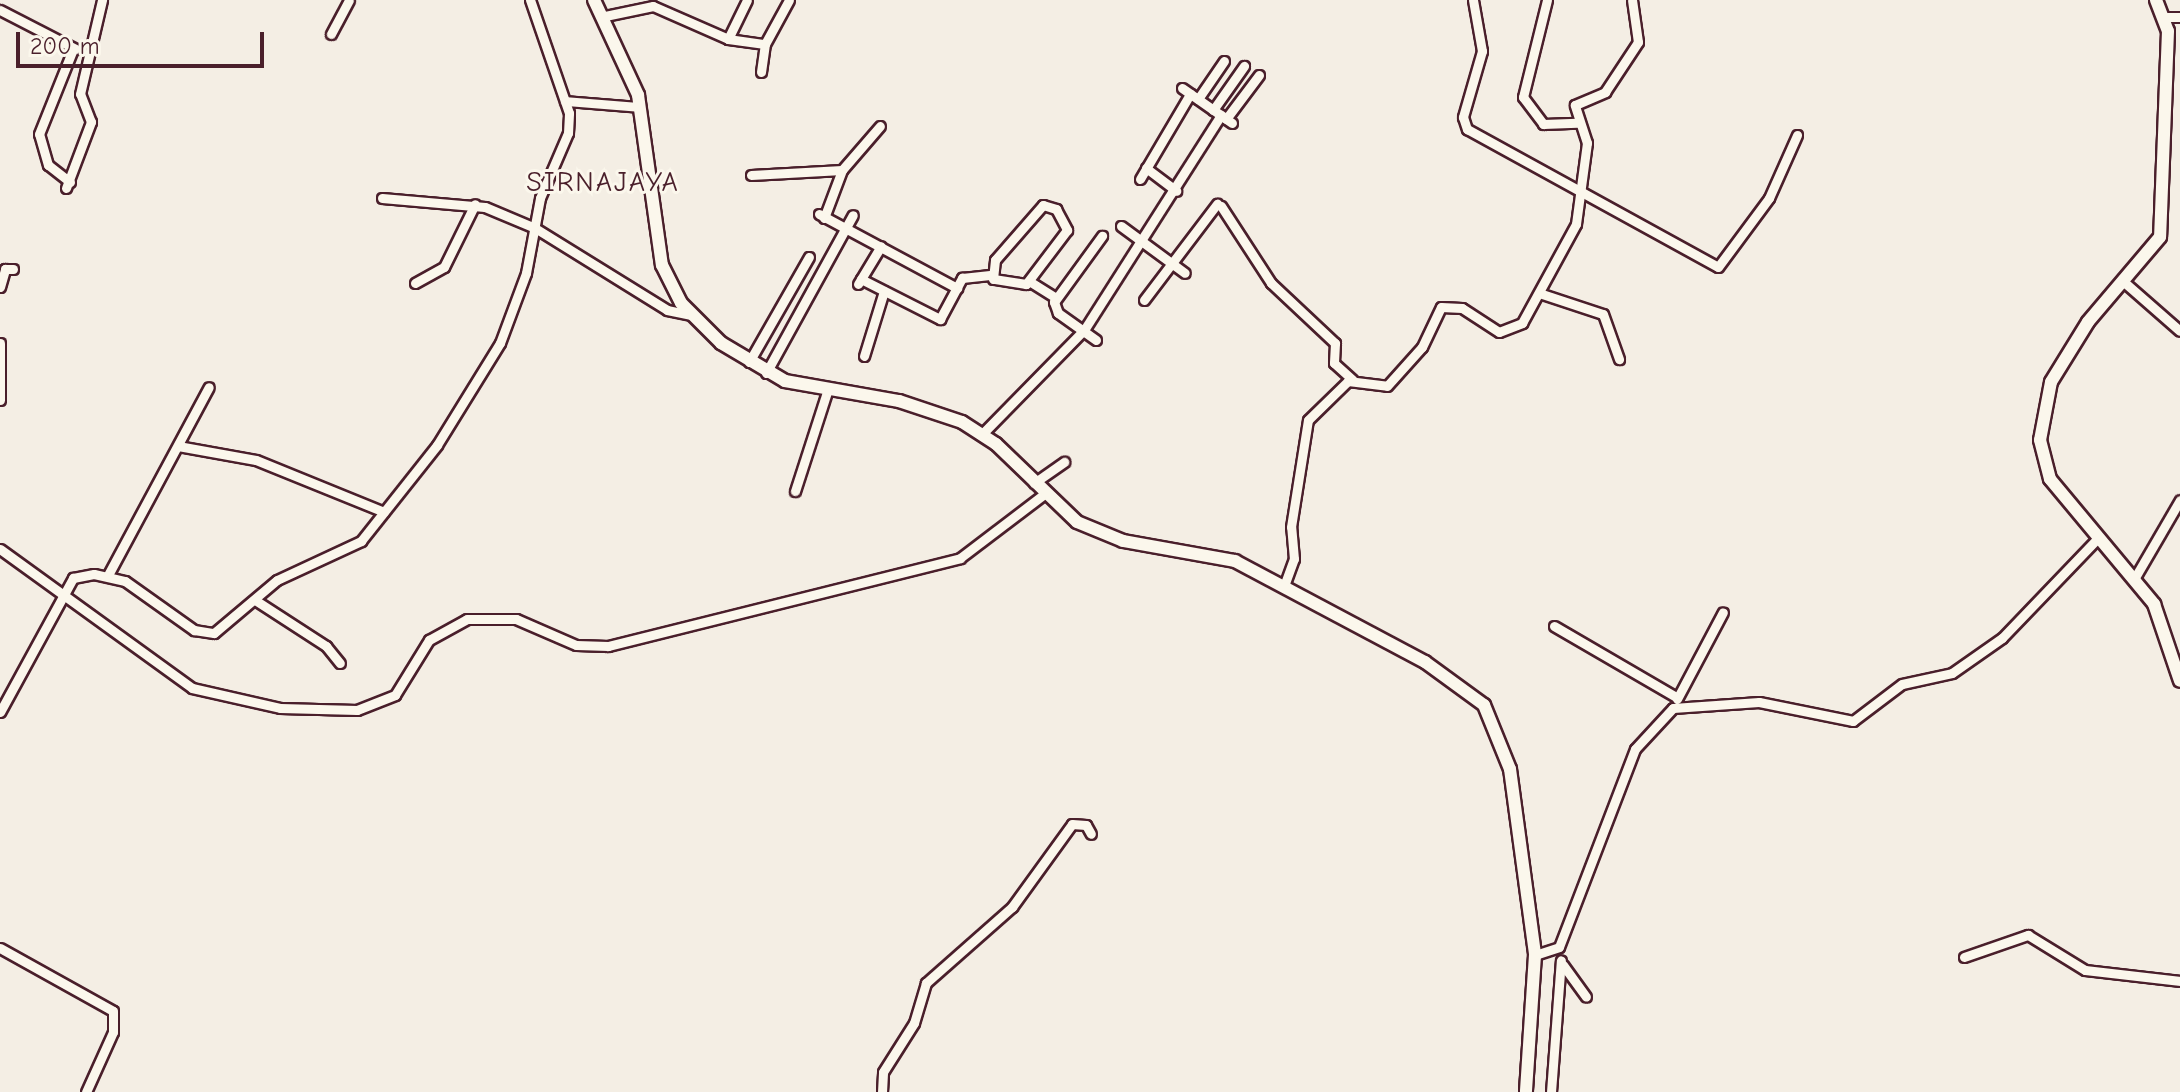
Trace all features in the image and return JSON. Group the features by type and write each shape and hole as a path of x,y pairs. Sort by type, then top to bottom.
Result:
{"street":[{"path":"73,49 39,134 48,165 68,185 91,122 80,94 87,51 102,0"},
{"path":"331,34 349,0"},
{"path":"0,712 58,593 83,574 108,575 204,634 292,572 361,541 384,512 495,351 568,133 565,101 530,0"},
{"path":"594,0 605,16 640,107 657,248 691,315 749,362 766,373 828,389 914,404 983,433 1043,495 1103,534 1223,557 1284,586 1461,684 1494,720 1510,769 1535,955 1526,1092"},
{"path":"728,39 747,0"},
{"path":"761,72 765,44 789,0"},
{"path":"1473,0 1482,51 1463,117 1467,129 1582,187 1718,267 1769,198 1797,135"},
{"path":"1547,0 1523,97 1543,124 1577,123"},
{"path":"1144,300 1170,261 1219,205 1271,283 1337,345 1334,363 1353,380 1387,386 1422,347 1441,307 1456,305 1506,333 1522,323 1576,224 1587,143 1577,123 1578,101 1605,92 1638,42 1632,0"},
{"path":"2156,0 2173,17 2160,237 2088,322 2042,411 2046,473 2096,540 2154,604 2180,681"},
{"path":"605,16 653,6 728,39 765,44"},
{"path":"0,10 73,49 87,51"},
{"path":"1140,179 1190,94 1224,61"},
{"path":"1223,117 1244,66"},
{"path":"983,433 1084,330 1223,117 1259,75"},
{"path":"1190,94 1223,117"},
{"path":"565,101 640,107"},
{"path":"880,126 842,170 821,216 957,288"},
{"path":"1146,168 1176,191"},
{"path":"751,175 842,170"},
{"path":"382,198 475,204 535,228 667,310 691,315"},
{"path":"415,283 444,267 475,204"},
{"path":"881,246 860,281 940,319 965,276 990,275 1013,285 1029,281 1067,230 1050,206 995,260 990,275"},
{"path":"766,373 853,215"},
{"path":"1121,226 1185,273"},
{"path":"1096,340 1058,313 1056,298 1102,236"},
{"path":"749,362 806,255 824,265"},
{"path":"0,287 5,269 13,269"},
{"path":"1029,281 1056,298"},
{"path":"2124,282 2180,331"},
{"path":"864,356 884,291"},
{"path":"1539,293 1603,314 1619,359"},
{"path":"0,343 0,400"},
{"path":"1284,586 1294,559 1301,434 1353,380"},
{"path":"108,575 209,387"},
{"path":"795,491 828,389"},
{"path":"178,446 256,460 384,512"},
{"path":"1034,483 1064,462"},
{"path":"0,549 192,688 280,708 357,710 395,695 429,640 467,619 526,621 584,647 619,644 960,558 1043,495"},
{"path":"2134,579 2180,500"},
{"path":"1554,626 1677,701 1767,702 1855,721 1902,684 1952,673 2002,638 2096,540"},
{"path":"255,600 326,646 340,663"},
{"path":"1551,1092 1561,960 1559,947 1635,749 1677,701 1723,612"},
{"path":"880,1091 926,983 1012,907 1072,824 1086,825 1091,834"},
{"path":"1964,957 2028,935 2085,970 2180,981"},
{"path":"1535,955 1559,947"},
{"path":"0,948 113,1011 113,1032 86,1092"},
{"path":"1561,960 1586,997"}],"district":[{"name":"SIRNAJAYA","path":"603,182"}]}
